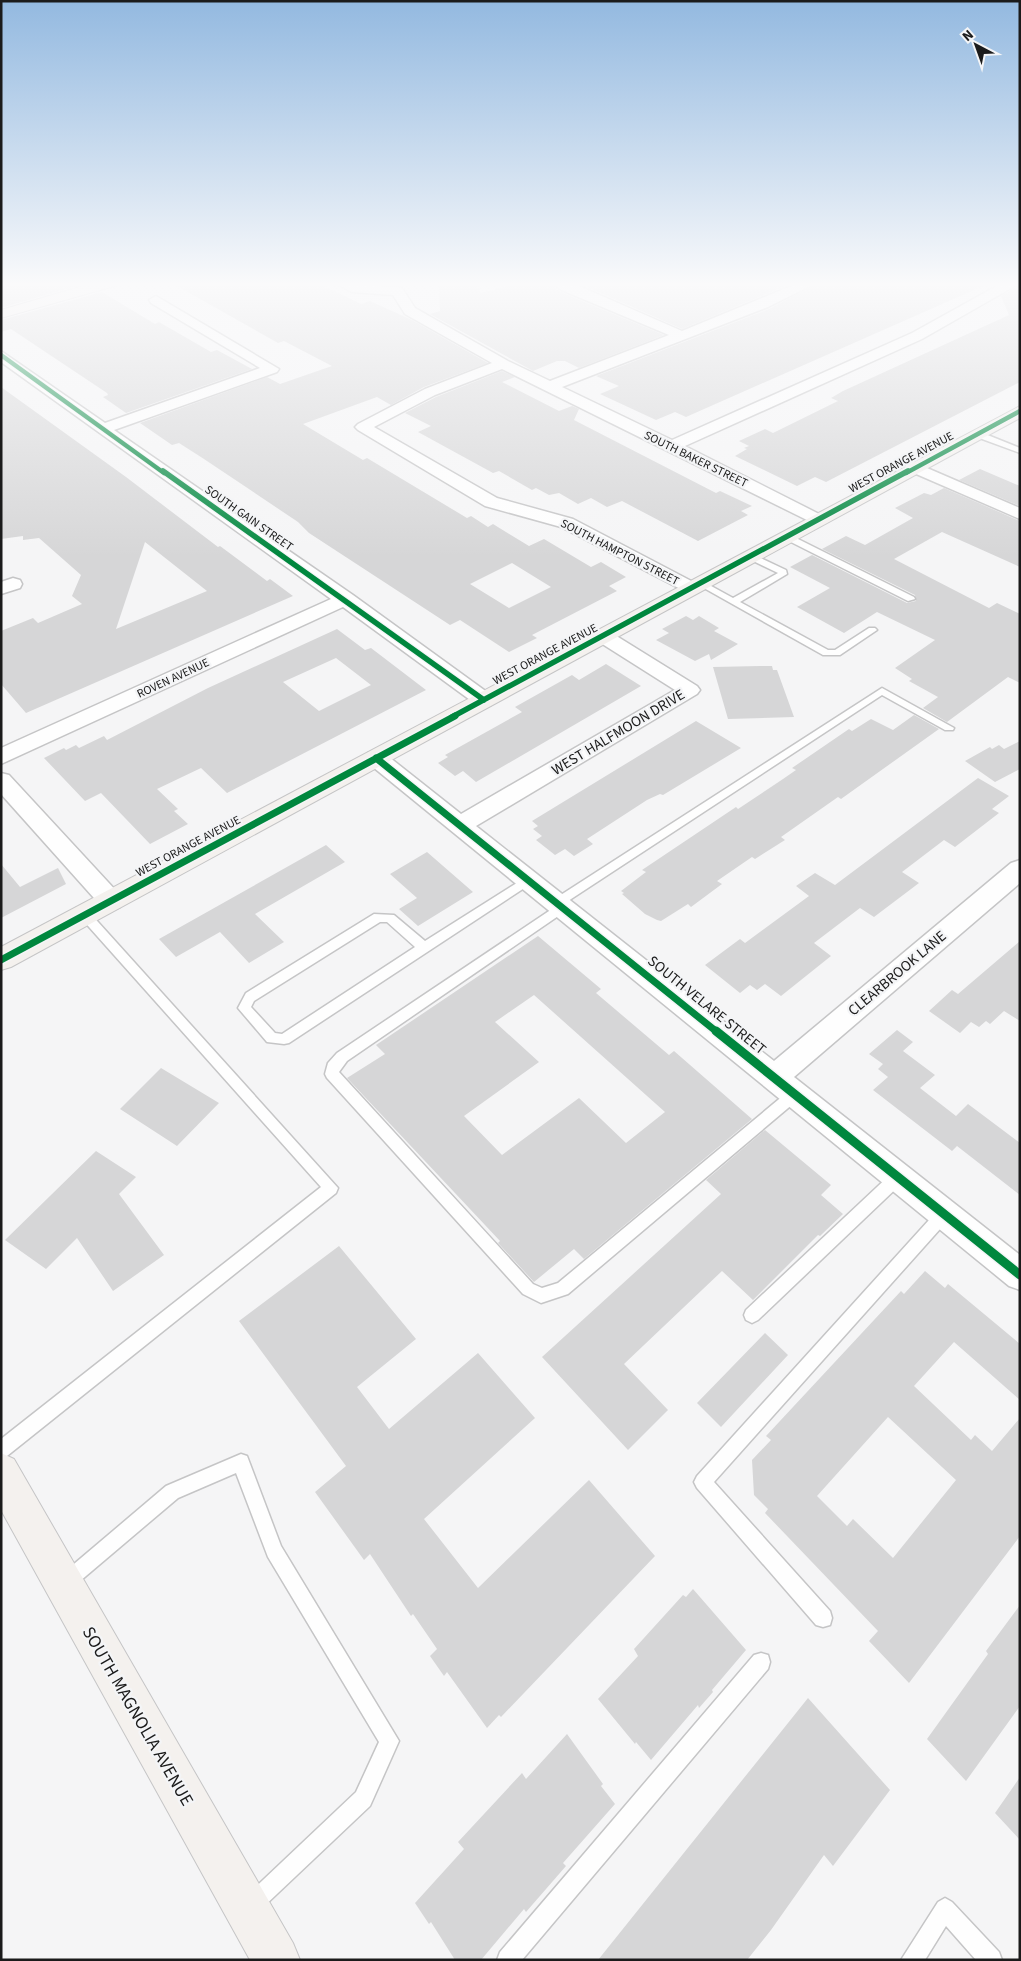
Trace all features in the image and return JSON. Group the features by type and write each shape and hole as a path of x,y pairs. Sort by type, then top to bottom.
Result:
{"street":[{"name":"SOUTH GAIN STREET","path":"26,374 102,429 346,599 484,700"},
{"path":"102,429 259,374"},
{"name":"SOUTH HAMPTON STREET","path":"478,374 430,392 363,427 491,502 567,523 694,586"},
{"name":"SOUTH BAKER STREET","path":"522,374 672,446 817,520"},
{"path":"548,387 582,374"},
{"path":"672,446 833,374"},
{"name":"WEST ORANGE AVENUE","path":"1,960 1020,411"},
{"path":"913,468 1020,514"},
{"name":"ROVEN AVENUE","path":"1,757 346,599"},
{"name":"WEST HALFMOON DRIVE","path":"460,825 690,690 603,636"},
{"name":"SOUTH VELARE STREET","path":"376,758 1020,1275"},
{"path":"1,780 111,901"},
{"name":"CLEARBROOK LANE","path":"774,1077 1020,869"},
{"name":"SOUTH MAGNOLIA AVENUE","path":"1,1472 276,1960"}],"lane":[{"path":"977,434 1020,451"},
{"path":"786,536 911,599"},
{"path":"733,602 783,574 783,572 750,556"},
{"path":"694,586 733,602 826,654 836,653 872,630"},
{"path":"795,1094 563,1289 541,1296 528,1289 332,1074 333,1067 342,1057 560,905 882,691 949,728"},
{"path":"423,947 390,918 378,917 250,997 244,1008 272,1038 284,1039 528,880"},
{"path":"1,1450 331,1188 85,915"},
{"path":"752,1314 898,1177"},
{"path":"823,1618 703,1482 944,1214"},
{"path":"63,1584 172,1492 240,1462 274,1550 389,1741 363,1799 247,1909"},
{"path":"508,1960 761,1662"},
{"path":"912,1960 945,1909 991,1960"}],"building":[{"path":"78,374 239,374 126,413 103,397 108,395"},
{"path":"310,374 460,374 424,387 391,405 377,397 303,424 363,460 367,458 467,518 471,516 488,527 493,524 529,546 544,539 591,567 601,562 626,577 609,586 617,591 532,635 537,638 509,652 460,620 450,625 309,533 298,522 204,459 179,443 172,445 140,423 267,377 280,384","holes":["512,563 551,587 509,608 470,584"]},
{"path":"496,374 507,374 515,377 502,382 559,411 572,406 579,409 574,420 716,493 720,491 752,506 741,511 748,515 698,541 622,501 607,507 591,498 578,504 559,493 549,495 536,488 532,490 499,471 493,473 418,432 431,426 405,413 436,397"},
{"path":"602,374 785,374 686,417 675,412 656,420 600,394 619,386 596,376"},
{"path":"881,374 1020,374 1020,382 826,482 815,477 797,486 735,456 749,446 739,441 765,429 773,433 838,401 831,398"},
{"path":"1,387 126,477 218,547 220,546 267,581 270,579 293,596 26,713 1,684 1,631 33,618 38,623 82,604 72,596 81,575 39,538 23,540 23,536 1,539","holes":["145,542 207,591 116,629"]},
{"path":"980,469 1020,486 1020,506 959,480"},
{"path":"944,488 1020,521 1020,567 942,532 894,559 989,608 997,603 1020,614 1020,683 1008,677 947,722 923,708 938,697 909,681 912,679 895,668 935,640 877,612 844,633 797,607 830,588 790,567 812,555 907,603 916,601 915,595 822,549 846,536 865,545 913,518 895,508 924,493 931,495"},
{"path":"686,616 693,620 699,616 719,628 714,631 738,644 711,660 709,654 695,661 656,640 669,633 662,629"},
{"path":"337,629 365,650 371,648 426,690 227,793 201,768 157,789 178,809 174,811 188,824 150,844 101,793 85,801 44,758 64,748 66,750 76,745 79,748 104,736 107,740 208,688","holes":["336,658 371,685 319,711 283,682"]},
{"path":"606,664 641,686 476,782 463,771 455,776 438,763 448,757 445,755 522,712 515,707 572,675 579,680"},
{"path":"772,666 773,670 777,670 794,717 728,719 713,667"},
{"path":"914,715 939,729 841,799 838,797 781,837 785,840 755,859 752,857 717,881 722,884 691,907 688,904 661,921 645,914 622,894 624,893 621,891 646,872 642,870 736,807 738,809 783,779 796,770 792,768 849,729 852,731 871,719 893,730"},
{"path":"696,721 741,748 663,795 660,794 647,800 587,839 593,844 574,856 565,849 555,855 536,840 542,836 533,829 538,826 532,821"},
{"path":"1020,741 1020,769 995,782 965,761 990,747 992,749 999,745 1004,749"},
{"path":"978,778 1009,796 992,809 999,813 955,847 944,840 902,872 919,883 874,917 860,908 814,943 831,956 781,996 765,984 757,990 750,985 740,993 705,965 740,939 745,943 809,896 796,886 815,873 835,885"},
{"path":"326,845 345,862 255,914 284,942 249,963 220,932 176,957 159,939"},
{"path":"427,852 473,892 418,926 399,909 417,898 390,874"},
{"path":"1,864 20,887 58,868 66,884 1,918"},
{"path":"538,936 601,989 596,993 669,1055 674,1051 752,1119 584,1259 574,1249 534,1282 498,1243 500,1241 347,1078 385,1054 376,1045","holes":["534,995 665,1112 626,1143 579,1098 502,1155 464,1116 539,1062 495,1022"]},
{"path":"1020,941 1020,1021 1004,1011 990,1024 986,1021 979,1027 971,1022 960,1033 929,1011 952,990 958,994"},
{"path":"897,1030 913,1042 903,1051 935,1075 920,1088 956,1116 968,1104 1020,1143 1020,1195 957,1146 952,1151 873,1090 888,1077 878,1069 883,1064 869,1054"},
{"path":"161,1068 219,1103 177,1146 120,1109"},
{"path":"765,1130 831,1185 821,1195 843,1214 820,1236 818,1235 753,1300 722,1271 624,1364 668,1410 628,1450 542,1357 721,1194 706,1180"},
{"path":"96,1151 136,1177 119,1194 164,1255 113,1291 77,1238 46,1269 5,1240"},
{"path":"339,1246 416,1339 357,1387 389,1429 478,1353 535,1418 424,1519 478,1588 589,1480 655,1556 501,1717 499,1715 487,1728 447,1672 444,1676 430,1656 437,1649 413,1614 411,1616 370,1554 364,1560 315,1492 346,1466 239,1321"},
{"path":"925,1271 945,1288 948,1284 1020,1344 1020,1400 954,1342 914,1386 971,1440 975,1435 992,1451 1020,1418 1020,1536 909,1683 869,1641 878,1631 765,1513 768,1509 754,1495 752,1460 771,1440 766,1436 901,1291 904,1294","holes":["888,1417 956,1480 893,1558 853,1519 847,1526 817,1496"]},
{"path":"765,1333 788,1355 721,1427 697,1403"},
{"path":"693,1589 746,1650 712,1690 713,1692 699,1708 698,1705 651,1760 636,1742 635,1744 598,1699 638,1656 634,1649 683,1595 686,1597"},
{"path":"1020,1605 1020,1706 966,1781 927,1739 988,1654 986,1651"},
{"path":"808,1698 890,1790 833,1866 824,1855 771,1930 747,1960 598,1960"},
{"path":"567,1734 615,1804 563,1863 566,1866 526,1912 524,1909 481,1960 455,1960 431,1922 429,1924 415,1903 464,1849 458,1842 522,1773 526,1779"},
{"path":"1020,1777 1020,1840 995,1813"}],"cycle path":[{"path":"27,374 484,700"},
{"path":"1,960 1020,411"},
{"path":"376,758 1020,1275"}]}
